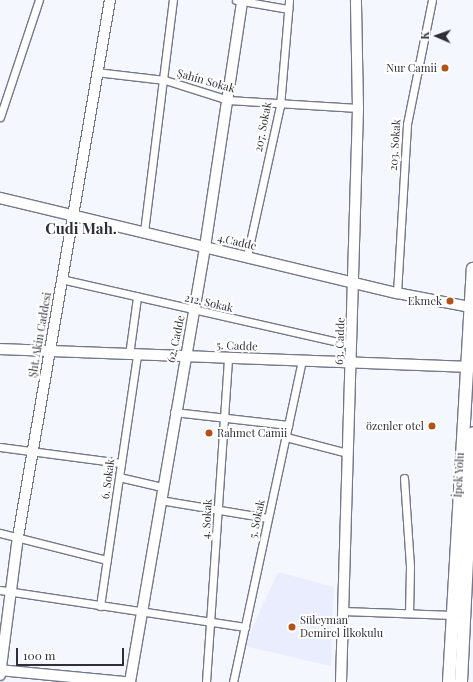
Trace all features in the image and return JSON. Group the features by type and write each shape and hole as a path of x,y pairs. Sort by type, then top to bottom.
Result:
{"highway":[{"name":"İpek Yolu","path":"449,682 469,366 470,307 473,269"},
{"path":"461,682 471,501 473,433"}],"street":[{"path":"0,117 39,0"},
{"name":"Şht. Akin Caddesi","path":"0,675 18,537 33,452 48,352 96,72 110,0"},
{"path":"144,232 165,80 173,0"},
{"name":"207. Sokak","path":"247,256 280,106 289,0"},
{"name":"63. Cadde","path":"341,682 358,108 356,0"},
{"name":"203. Sokak","path":"397,293 407,124 432,0"},
{"path":"239,1 288,9"},
{"name":"62. Cadde","path":"130,682 174,412 205,247 228,100 239,1"},
{"name":"Şahin Sokak","path":"96,72 165,80 228,100 280,106 358,108"},
{"name":"4.Cadde","path":"0,198 397,293 470,307"},
{"name":"212. Sokak","path":"61,279 194,311 351,344"},
{"name":"6. Sokak","path":"100,606 121,463 133,355 137,297"},
{"name":"5. Cadde","path":"0,349 48,352 184,355 228,358 469,366"},
{"name":"4. Sokak","path":"206,682 212,621 226,417 228,358"},
{"name":"5. Sokak","path":"232,682 302,360"},
{"path":"174,412 288,425"},
{"path":"286,437 348,453"},
{"path":"0,446 33,452 121,463"},
{"path":"119,477 162,487"},
{"path":"404,478 410,567 409,613"},
{"path":"160,500 219,513 268,518"},
{"path":"0,533 107,560"},
{"path":"0,590 100,606 141,609 245,627"},
{"path":"343,611 453,615"},
{"path":"0,670 60,679 124,682"}],"shaded area":[{"name":"Süleyman Demirel İlkokulu","path":"278,572 334,587 331,666 244,646"}],"place":[{"name":"Nur Camii","path":"445,68"},
{"name":"Ekmek","path":"450,301"},
{"name":"özenler otel","path":"432,426"},
{"name":"Rahmet Camii","path":"209,433"},
{"name":"Süleyman Demirel İlkokulu","path":"292,627"}],"district":[{"name":"Cudi Mah.","path":"81,229"}]}
